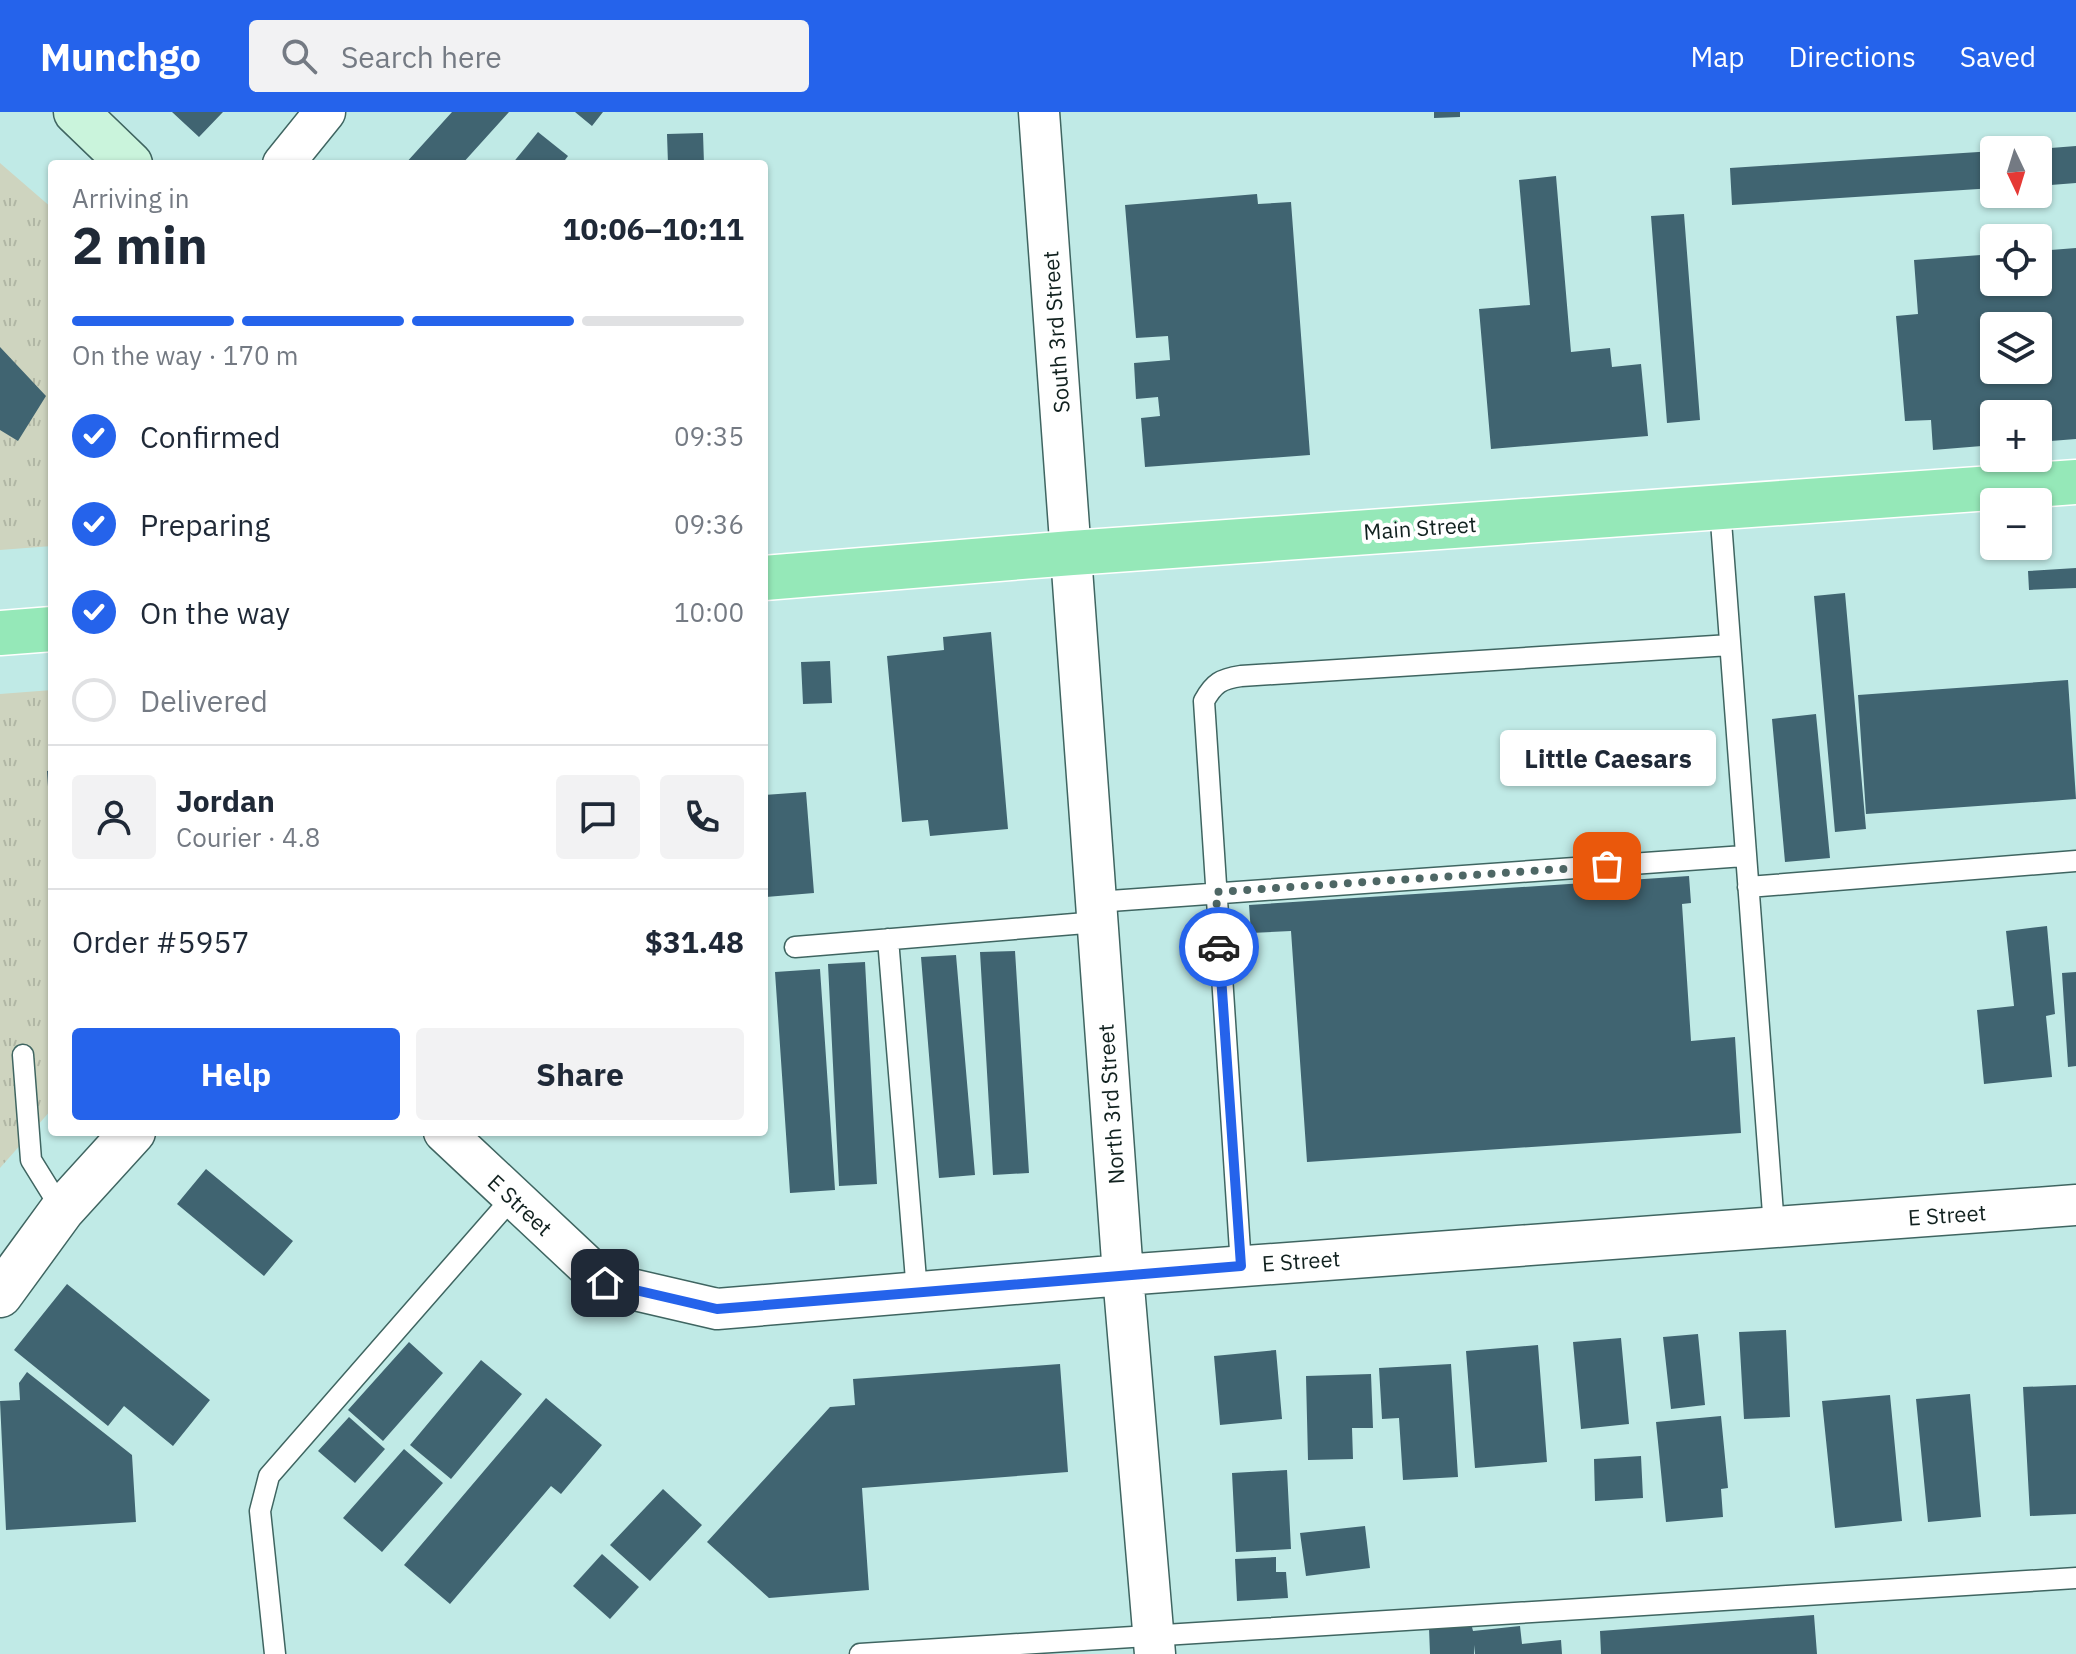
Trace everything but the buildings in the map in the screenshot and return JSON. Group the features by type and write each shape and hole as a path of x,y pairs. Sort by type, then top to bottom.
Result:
{"main road":[{"path":"76,112 126,160"},
{"name":"Main Street","path":"768,578 1072,553 2076,482"},
{"path":"0,633 48,629"}],"street":[{"path":"286,160 325,112"},
{"name":"South 3rd Street","path":"1039,112 1072,553"},
{"name":"North 3rd Street","path":"1072,553 1123,1275 1155,1644"},
{"name":"E Street","path":"448,1136 605,1283 717,1309 1123,1275 2076,1205"},
{"path":"0,1295 62,1210 121,1137"},
{"path":"0,1240 62,1210"}],"lane":[{"path":"1720,508 1774,1227"},
{"path":"1241,1266 1204,701 1213,685 1223,679 1730,645"},
{"path":"795,947 888,939 1097,912 1216,892 1744,856"},
{"path":"1748,887 2076,861"},
{"path":"888,939 917,1292"},
{"path":"23,1055 31,1160 62,1210"},
{"path":"275,1654 260,1511 269,1476 512,1198"},
{"path":"860,1654 1155,1644 2076,1578"}],"green space":[{"path":"0,163 48,205 48,546 0,550"},
{"path":"48,690 48,1114 0,1168 0,694"}],"way so far":[{"path":"1219,947 1216,892 1607,866"}],"place":[{"name":"Little Caesars","path":"1607,866"}],"route":[{"path":"605,1283 717,1309 1241,1266 1219,947"}]}
